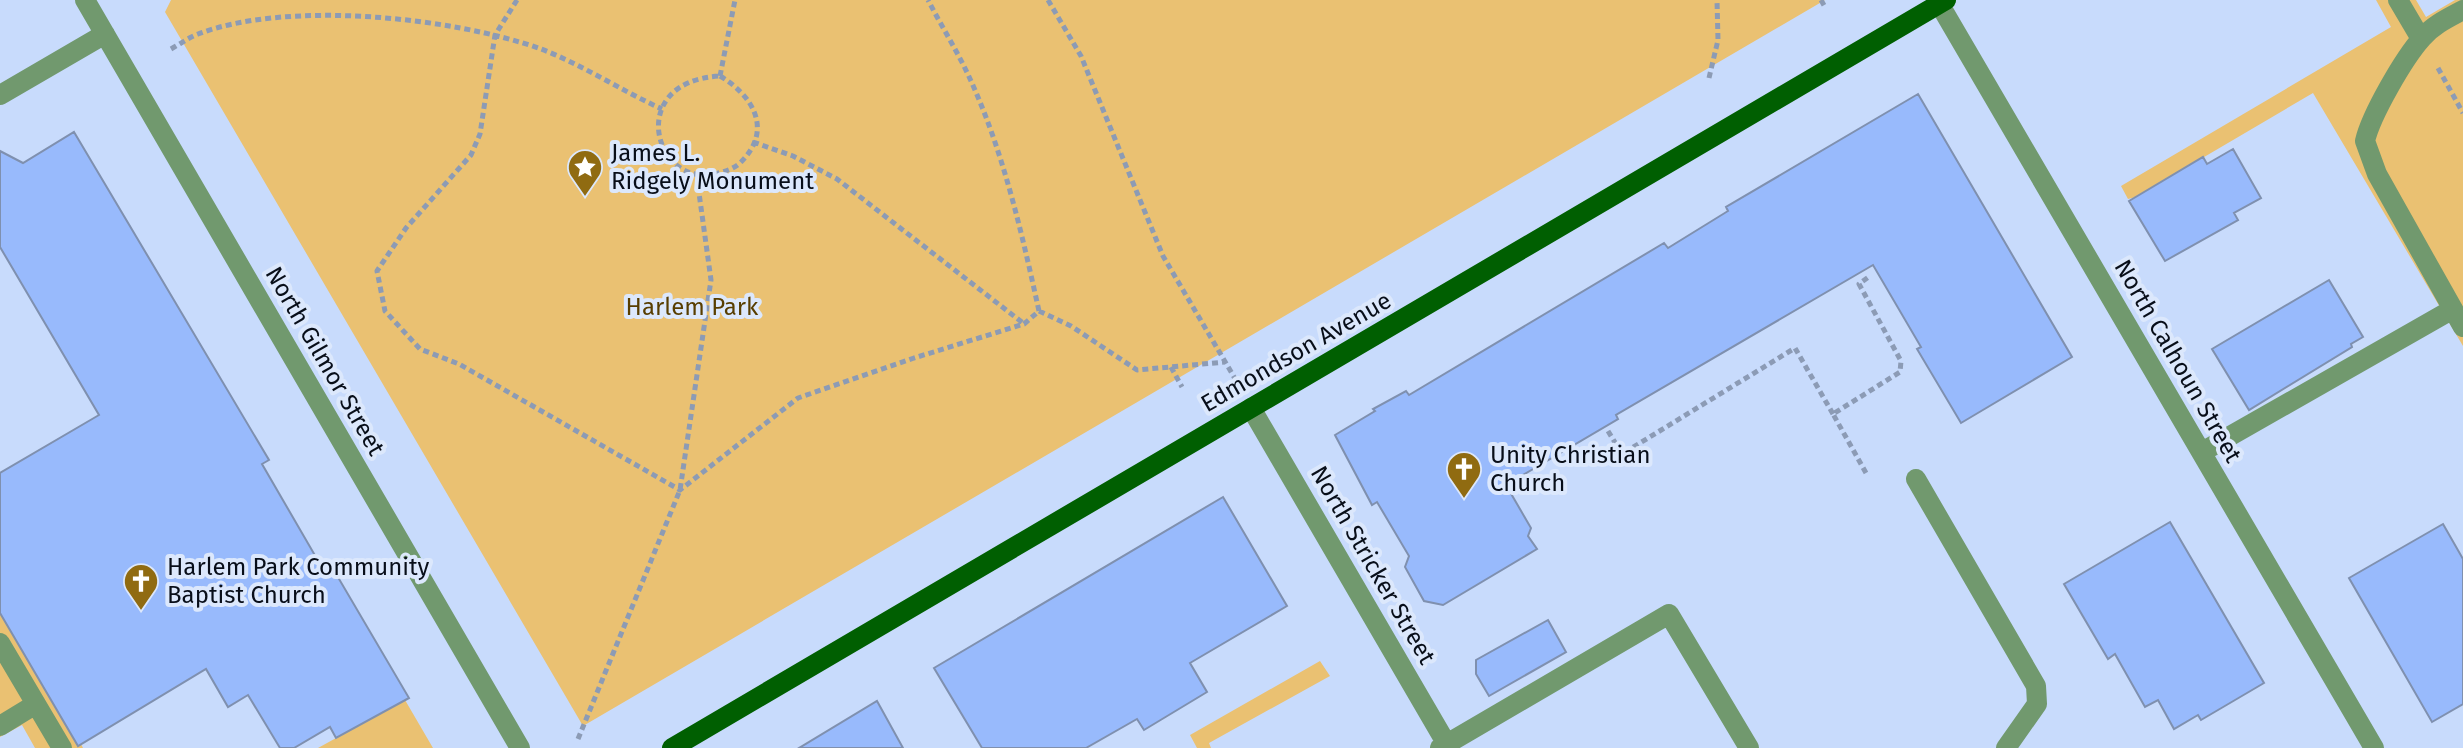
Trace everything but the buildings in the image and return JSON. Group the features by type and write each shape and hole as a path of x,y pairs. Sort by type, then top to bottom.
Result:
{"main road":[{"name":"Edmondson Avenue","path":"672,748 1940,1"}],"street":[{"name":"North Gilmor Street","path":"85,0 520,748"},
{"path":"2398,0 2421,39"},
{"name":"North Calhoun Street","path":"1940,1 2374,748"},
{"path":"2202,452 2458,318 2377,174 2365,141 2379,106 2421,39 2438,23 2463,10"},
{"path":"0,95 105,34"},
{"name":"North Stricker Street","path":"1251,408 1445,747"},
{"path":"1916,479 2036,686 2037,704 2006,748"},
{"path":"1445,747 1669,614 1749,748"},
{"path":"0,643 62,748"},
{"path":"0,726 36,704"}],"path":[{"path":"517,0 495,35 480,134 471,155 406,228 377,271 385,311 420,349 459,364 680,490"},
{"path":"720,76 735,0"},
{"path":"928,0 971,82 1002,167 1020,225 1039,311"},
{"path":"1048,0 1081,56 1163,256 1251,408"},
{"path":"1709,78 1718,40 1717,0"},
{"path":"1821,0 1825,7"},
{"path":"171,49 195,35 236,22 304,15 387,17 495,35 544,50 662,109"},
{"path":"2421,39 2463,113"},
{"path":"720,76 737,86 749,99 756,115 756,133 740,163 725,172 701,176 676,165 664,151 658,134 662,109 666,98 682,84 701,77 720,76"},
{"path":"753,142 793,156 837,179 1024,324"},
{"path":"578,739 680,490 711,280 699,193 701,176"},
{"path":"1833,414 1900,372 1901,361 1859,284 1870,276"},
{"path":"680,490 798,398 1024,324 1039,311"},
{"path":"1039,311 1071,326 1137,370 1225,362"},
{"path":"1608,431 1622,454 1795,348 1866,473"},
{"path":"1171,367 1182,387"}],"green space":[{"name":"Harlem Park","path":"171,0 1825,0 583,726 165,12"},
{"path":"2376,0 2416,0 2426,17 2455,0 2463,0 2463,346 2313,93 2136,197 2128,199 2121,186 2391,27"},
{"path":"0,613 78,746 81,744 83,748 35,748 22,725 0,737"},
{"path":"1320,661 1330,676 1209,743 1211,748 1197,748 1190,735"},
{"path":"405,700 433,748 318,748"}],"place":[{"name":"James L. Ridgely Monument","path":"585,198"},
{"name":"Unity Christian Church","path":"1464,500"},
{"name":"Harlem Park Community Baptist Church","path":"141,612"}]}
